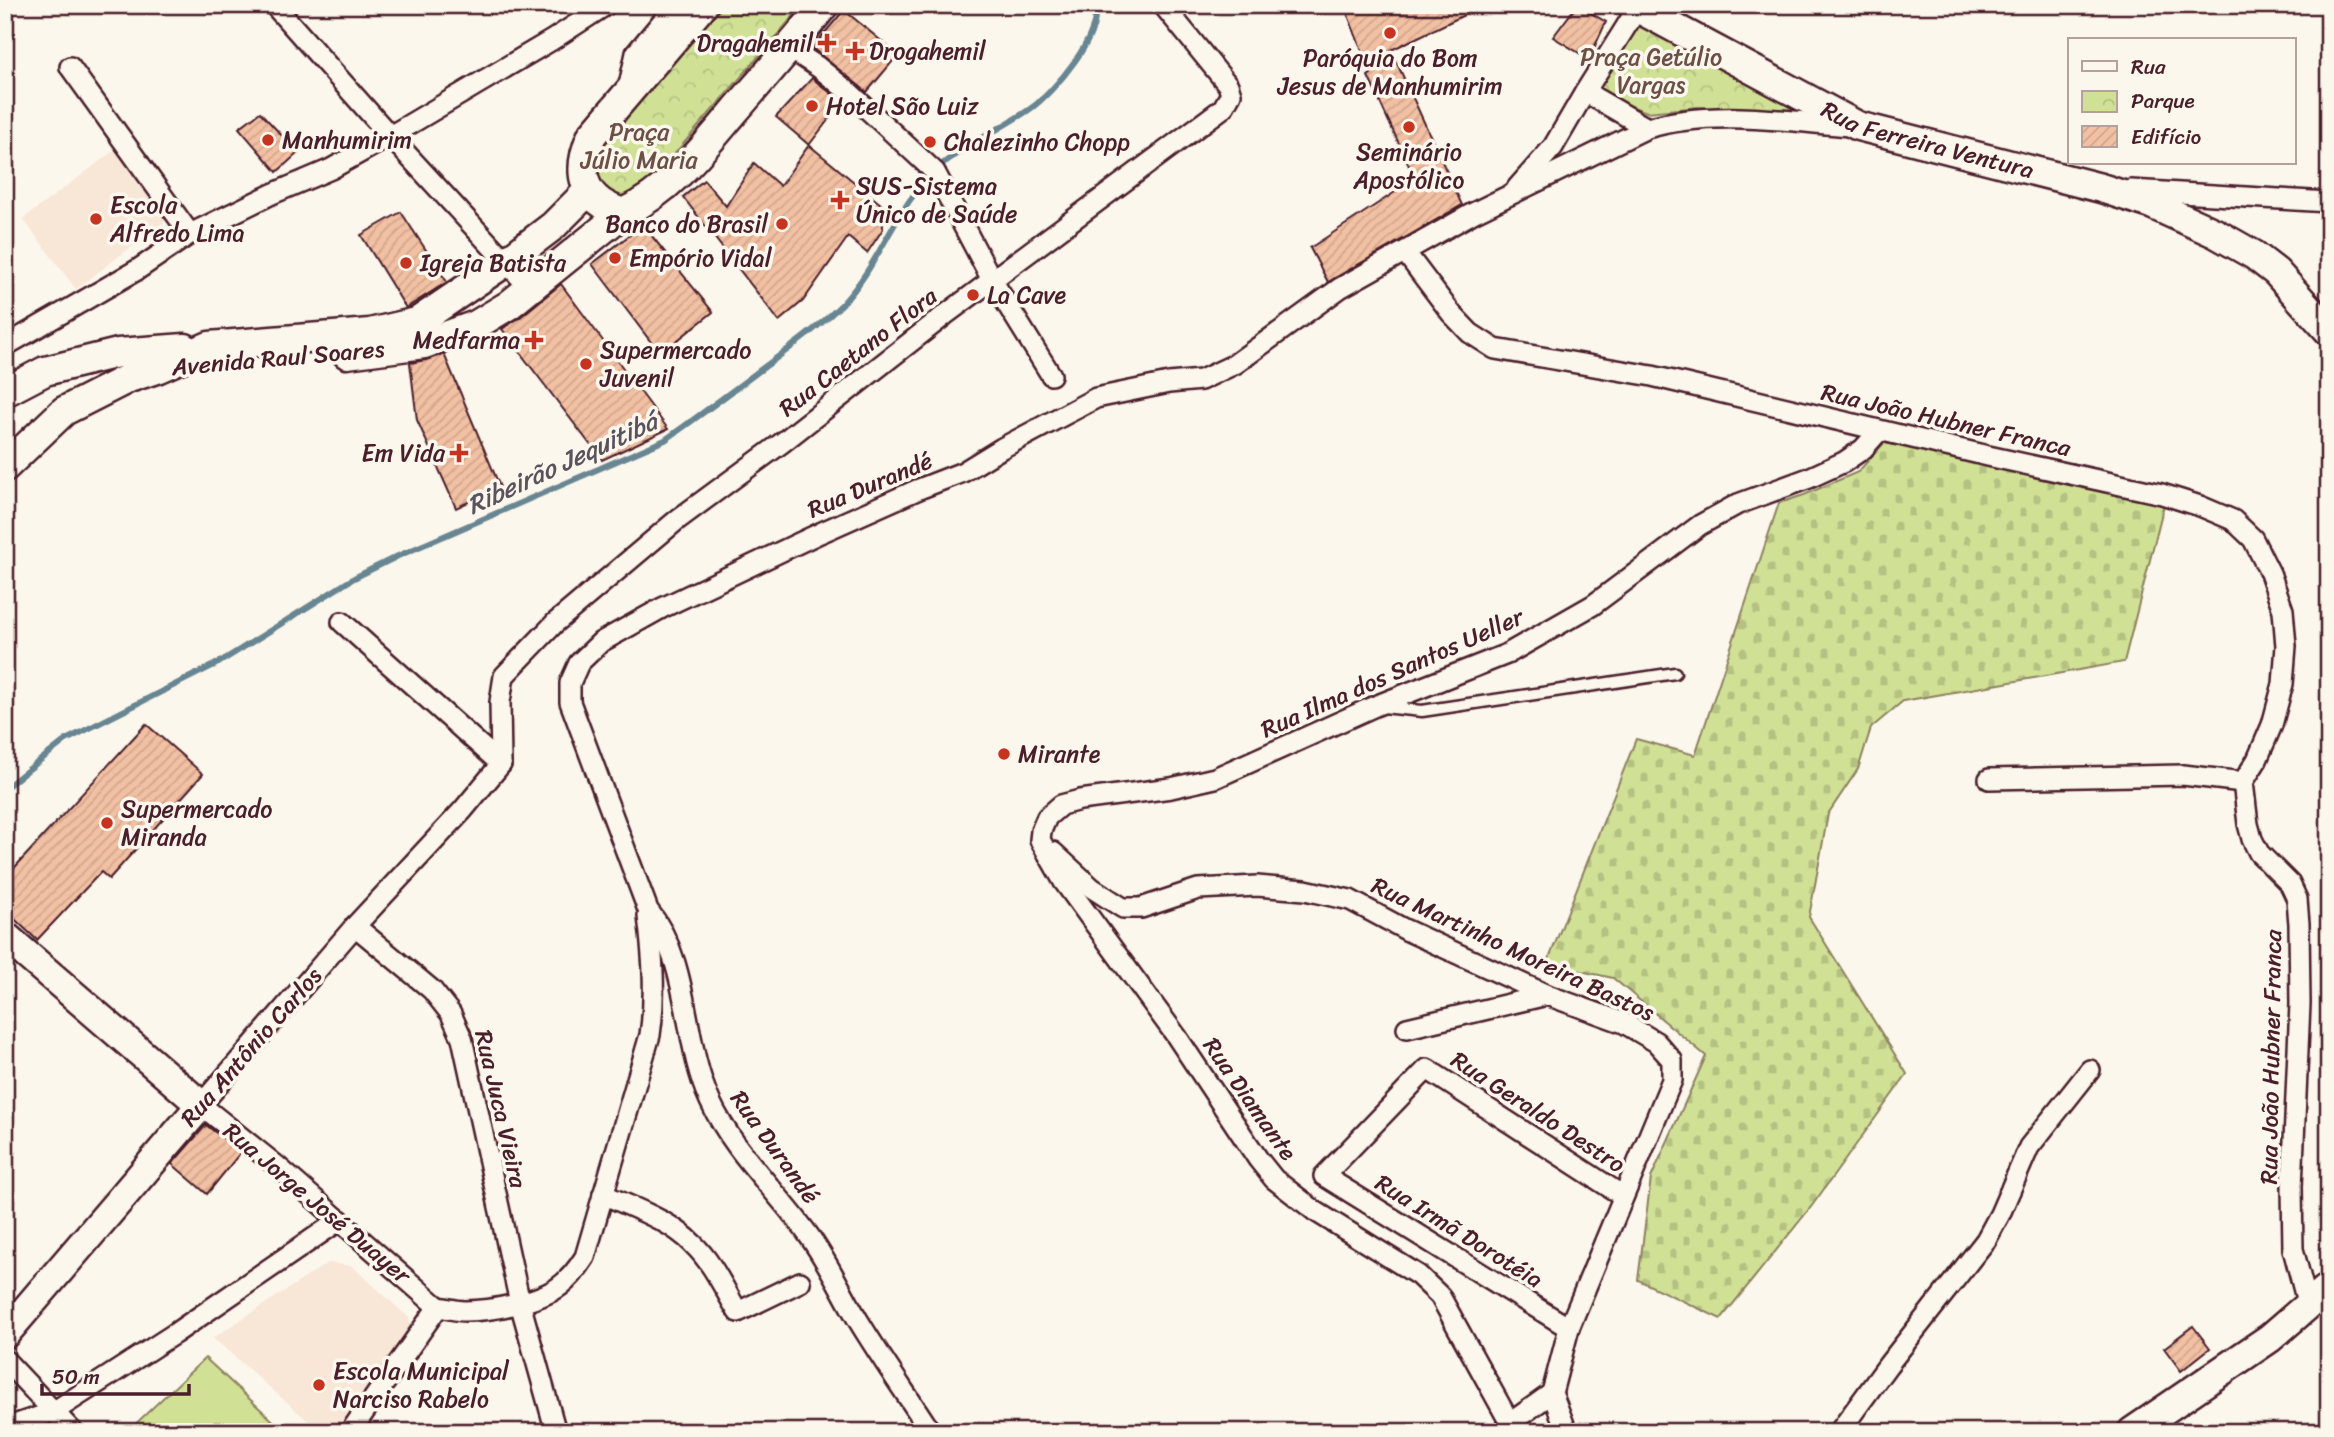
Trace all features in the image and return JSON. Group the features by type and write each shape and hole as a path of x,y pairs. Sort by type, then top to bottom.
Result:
{"street":[{"path":"274,5 530,288"},
{"path":"5,346 137,270 190,234 331,169 390,136 606,5"},
{"path":"627,93 636,53 676,5"},
{"path":"632,209 603,205 588,191 584,179 583,158 592,135 703,5"},
{"name":"Avenida Raul Soares","path":"435,326 485,320 509,305 632,209 663,189 824,5"},
{"name":"Rua Caetano Flora","path":"501,764 500,702 504,677 531,645 604,579 677,520 1223,108 1231,94 1228,85 1163,5"},
{"path":"1514,192 1553,147 1634,7"},
{"name":"Rua Ferreira Ventura","path":"1634,7 1858,126 2101,188 2165,209 2254,255 2276,272 2329,331"},
{"path":"789,48 850,93 935,172 992,280 1051,375"},
{"path":"70,67 190,234"},
{"path":"1585,92 1647,128"},
{"name":"Rua Durandé","path":"930,1432 860,1323 807,1233 738,1148 710,1103 699,1074 683,994 666,939 648,911 570,702 570,683 579,663 601,642 662,608 919,489 963,472 1096,398 1169,383 1200,380 1235,364 1340,288 1514,192 1647,128 1680,120 1753,118 1858,126"},
{"path":"2101,188 2329,202"},
{"name":"Avenida Raul Soares","path":"5,467 64,411 129,378 159,368 211,355 402,348 435,326 507,261 553,226 588,191"},
{"name":"Rua João Hubner Franca","path":"1405,252 1451,313 1470,333 1495,349 1652,376 1879,431 2162,494 2233,520 2253,539 2270,573 2283,610 2286,646 2283,684 2272,725 2257,760 2243,782 2252,839 2259,853 2290,884 2297,899 2300,1004 2292,1187 2293,1249 2319,1297"},
{"path":"5,392 45,371 118,354 211,355"},
{"name":"Rua Ilma dos Santos Ueller","path":"1040,840 1047,817 1061,805 1171,788 1215,778 1376,706 1507,654 1593,605 1700,525 1738,504 1844,462 1863,449 1879,431"},
{"path":"342,622 501,764"},
{"name":"Rua Antônio Carlos","path":"5,1334 355,926 428,849 501,764"},
{"path":"1989,779 2183,775 2243,782"},
{"name":"Rua Martinho Moreira Bastos","path":"1040,840 1092,888 1124,908 1141,908 1198,889 1257,886 1305,890 1350,900 1406,930 1547,995 1625,1023 1656,1042 1672,1060 1672,1080 1569,1328 1552,1393"},
{"name":"Rua Diamante","path":"1040,840 1064,882 1177,1037 1274,1179 1315,1211 1418,1275 1440,1296 1508,1427"},
{"path":"349,1432 438,1307 463,1311 486,1310 520,1303 558,1288 575,1274 585,1257 650,1035 654,969 648,911"},
{"name":"Rua Juca Vieira","path":"355,926 432,990 451,1014 462,1038 520,1303 556,1432"},
{"name":"Rua Jorge José Duayer","path":"5,936 201,1105 340,1220 438,1307"},
{"path":"1407,1028 1547,995"},
{"name":"Rua Geraldo Destro","path":"1324,1176 1427,1069 1623,1196"},
{"path":"1839,1432 1888,1364 1986,1240 2029,1147 2090,1070"},
{"name":"Rua Irmã Dorotéia","path":"1324,1176 1569,1328"},
{"path":"603,1194 674,1228 693,1244 710,1263 738,1312 800,1282"},
{"path":"5,1428 53,1412 174,1334 340,1220"},
{"path":"2132,1432 2270,1338 2319,1297"},
{"path":"5,1360 74,1432"},
{"path":"1508,1427 1552,1393 1567,1432"}],"lane":[{"path":"1376,706 1422,711 1675,673"}],"shaded area":[{"name":"Escola Alfredo Lima","path":"115,150 168,219 76,289 23,219"},
{"name":"Escola Municipal Narciso Rabelo","path":"328,1263 352,1266 409,1318 412,1328 338,1432 321,1432 213,1338"}],"green space":[{"name":"Praça Júlio Maria","path":"724,5 803,5 659,172 617,204 588,187 587,154"},
{"name":"Praça Getúlio Vargas","path":"1635,19 1829,117 1698,107 1647,112 1595,93"},
{"path":"1884,443 2168,489 2124,662 1903,701 1871,728 1858,769 1828,814 1809,917 1907,1074 1811,1207 1721,1319 1638,1280 1651,1178 1706,1056 1613,978 1547,964 1636,739 1695,755 1779,503 1858,472"},
{"path":"205,1358 282,1429 279,1432 127,1432"}],"building":[{"name":"Seminário Apostólico","path":"1344,5 1485,5 1391,50 1462,205 1328,282 1310,248 1415,179 1368,76 1371,74"},
{"path":"1577,5 1606,22 1589,59 1553,37"},
{"name":"Drogahemil","path":"844,10 898,55 867,92 812,48"},
{"name":"Hotel São Luiz","path":"812,78 842,102 809,145 776,117"},
{"name":"Manhumirim","path":"260,112 298,153 277,172 239,128"},
{"path":"809,145 882,205 883,229 867,253 848,237 803,301 779,321 683,197 704,180 726,206 754,163 780,186"},
{"name":"Igreja Batista","path":"401,212 447,282 406,308 361,235"},
{"path":"643,225 713,312 660,354 592,264"},
{"name":"Supermercado Juvenil","path":"561,284 668,429 602,460 502,329"},
{"name":"Em Vida","path":"444,354 500,487 456,508 417,420 410,363"},
{"name":"Supermercado Miranda","path":"146,724 203,774 109,879 101,872 37,940 5,910 5,878"},
{"path":"206,1125 241,1152 207,1194 172,1164"},
{"path":"2193,1326 2210,1348 2181,1371 2164,1348"}],"waterway":[{"name":"Ribeirão Jequitibá","path":"5,788 66,740 220,662 354,578 398,556 665,440 804,338 842,304 856,288 911,198 925,181 961,151 1030,109 1063,77 1092,31 1095,17 1093,5"},
{"path":"2324,5 2329,56"}],"place":[{"name":"Paróquia do Bom Jesus de Manhumirim","path":"1390,33"},
{"name":"Dragahemil","path":"827,43"},
{"name":"Drogahemil","path":"855,51"},
{"name":"Hotel São Luiz","path":"812,106"},
{"name":"Seminário Apostólico","path":"1409,127"},
{"name":"Manhumirim","path":"268,140"},
{"name":"Chalezinho Chopp","path":"930,142"},
{"name":"SUS-Sistema Único de Saúde","path":"840,200"},
{"name":"Escola Alfredo Lima","path":"96,219"},
{"name":"Banco do Brasil","path":"782,224"},
{"name":"Empório Vidal","path":"615,258"},
{"name":"Igreja Batista","path":"406,263"},
{"name":"La Cave","path":"973,295"},
{"name":"Medfarma","path":"534,340"},
{"name":"Supermercado Juvenil","path":"586,364"},
{"name":"Em Vida","path":"459,453"},
{"name":"Mirante","path":"1004,754"},
{"name":"Supermercado Miranda","path":"107,823"},
{"name":"Escola Municipal Narciso Rabelo","path":"319,1385"}]}
